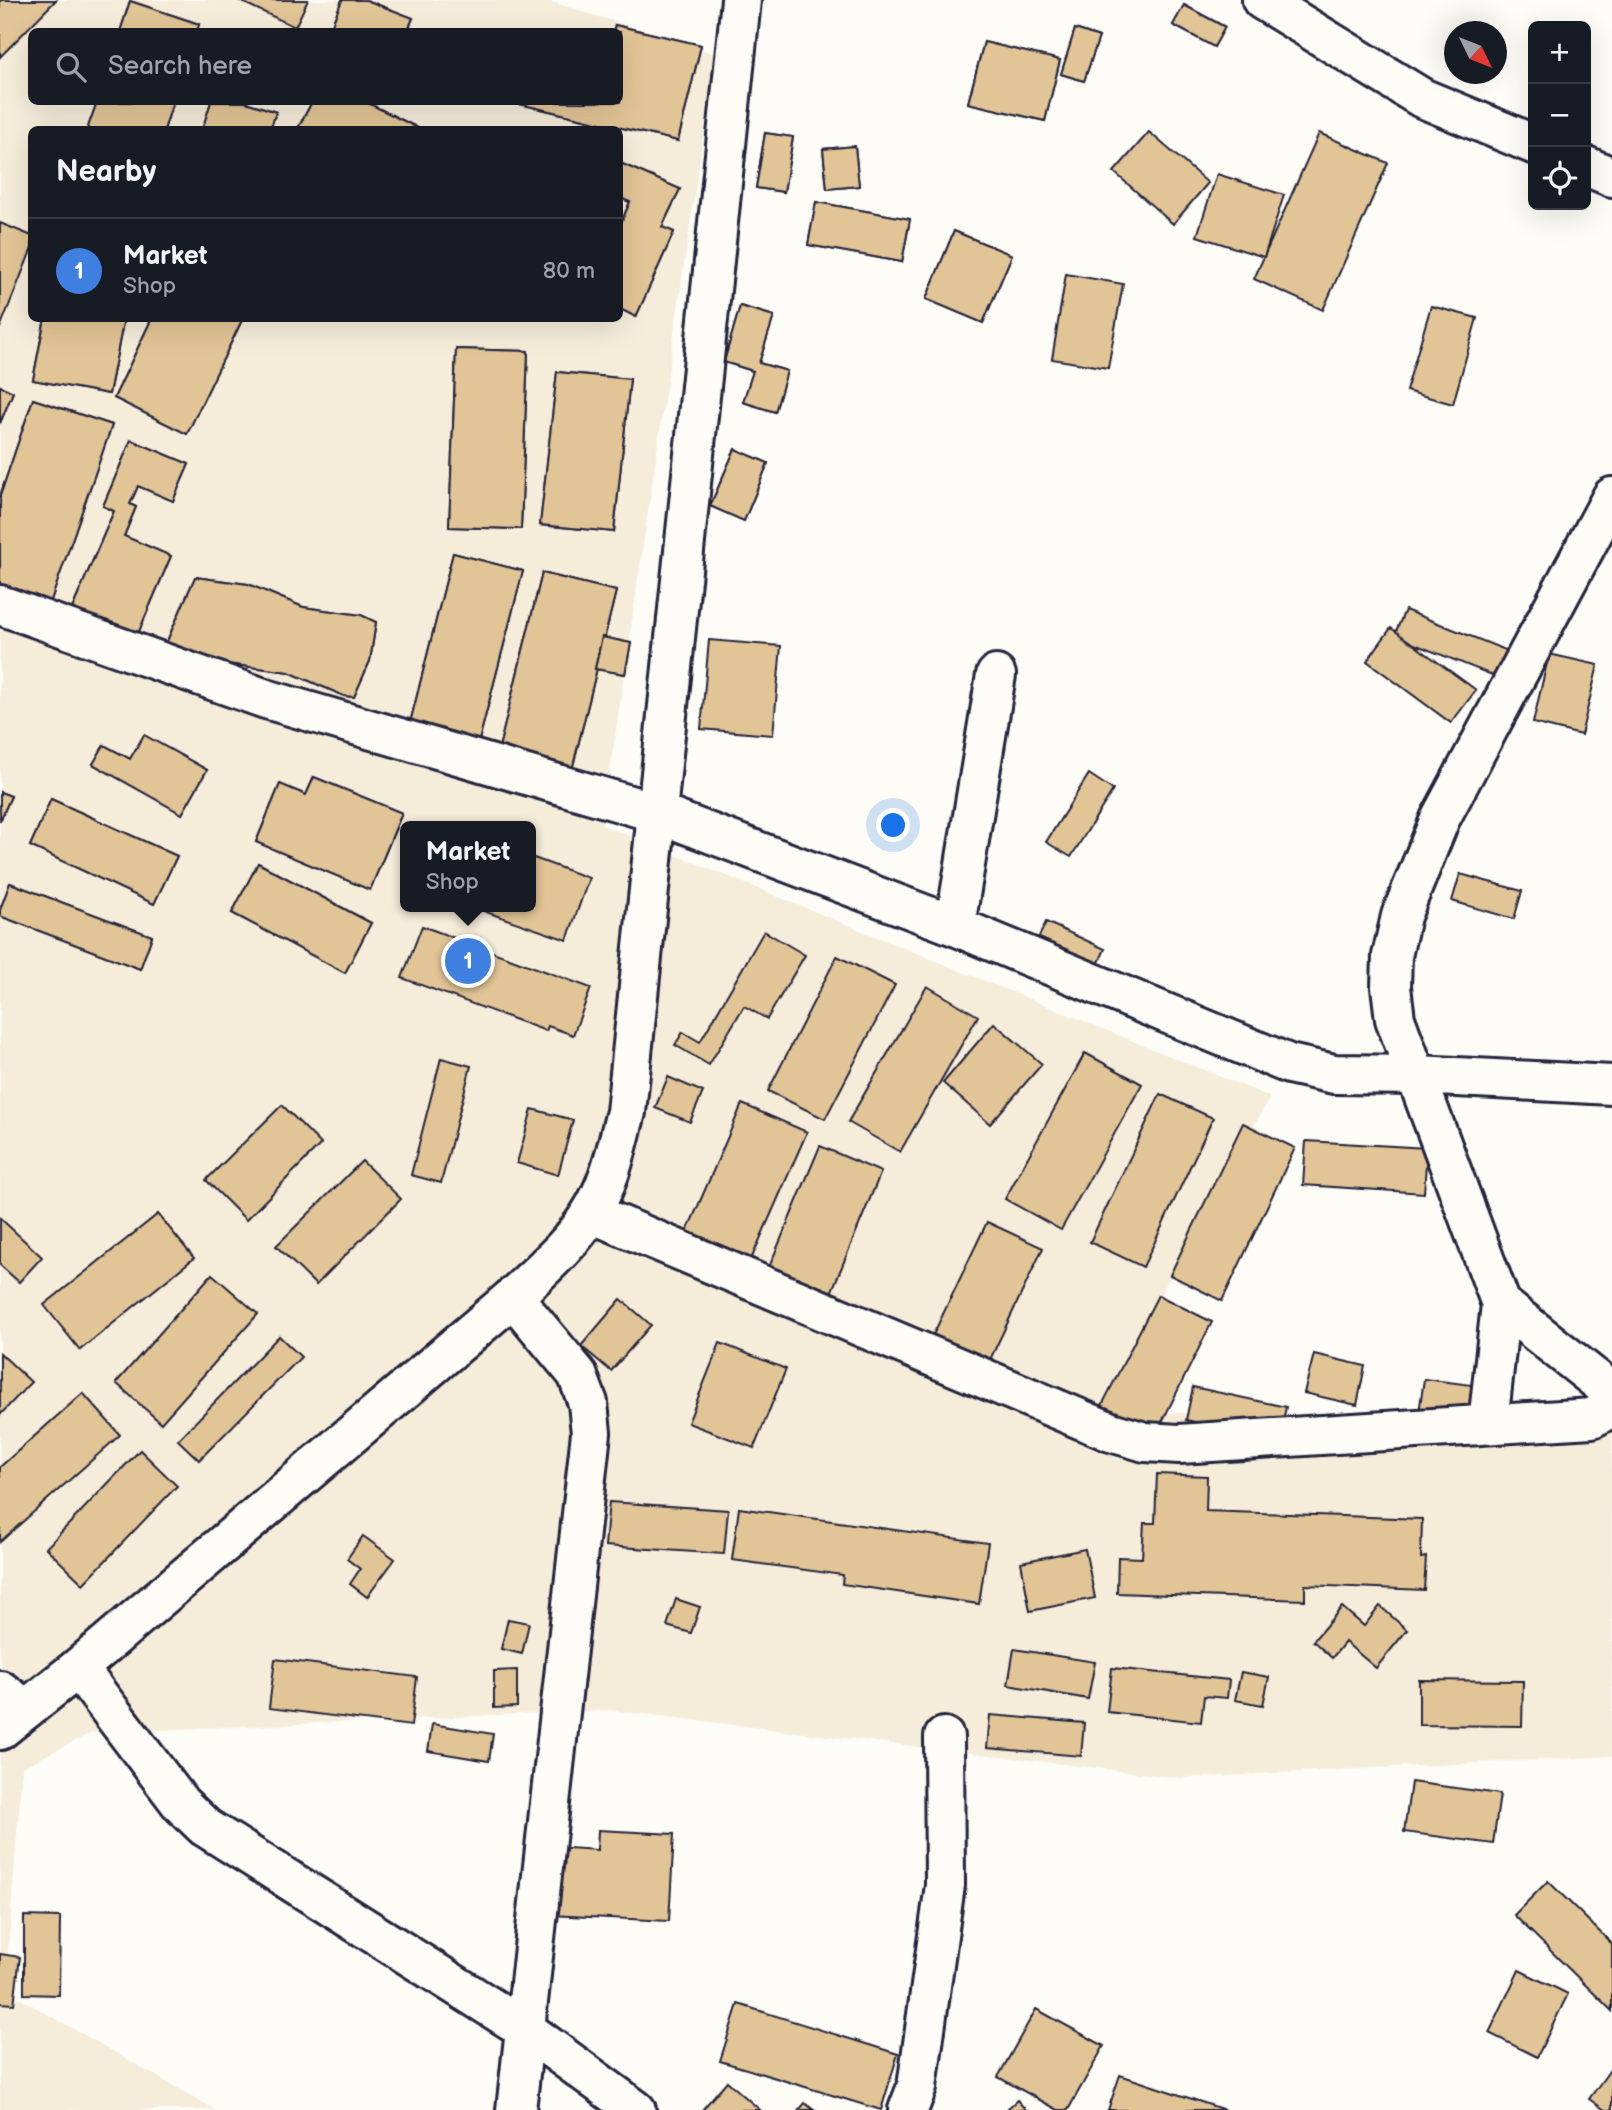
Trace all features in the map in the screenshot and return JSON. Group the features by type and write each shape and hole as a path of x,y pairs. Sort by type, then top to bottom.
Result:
{"street":[{"path":"9,1710 78,1668 513,1297 553,1259 591,1213 611,1166 626,1112 741,0"},
{"path":"1262,0 1422,98 1528,142"},
{"path":"1591,168 1612,177"},
{"path":"1488,1424 1501,1304 1395,1019 1391,987 1392,957 1401,916 1440,819 1612,497"},
{"path":"0,605 266,699 657,813 955,926 1289,1064 1334,1074 1417,1075 1612,1085"},
{"path":"955,926 996,675"},
{"path":"591,1213 1111,1432 1145,1441 1179,1444 1592,1418 1612,1407"},
{"path":"513,1297 577,1374 588,1403 591,1433 516,2110"},
{"path":"1501,1304 1612,1392"},
{"path":"78,1668 193,1817 525,2029 636,2110"},
{"path":"908,2110 917,2087 945,1885 944,1737"}],"shaded area":[{"path":"0,0 546,0 715,54 602,825 1270,1097 1097,1409 1612,1432 1612,1756 1181,1778 610,1710 91,1733 22,1767 5,1990 216,2110 0,2110"}],"building":[{"path":"0,0 56,0 28,28 0,57"},
{"path":"238,0 308,0 295,27"},
{"path":"342,0 366,0 413,18 409,28 331,28"},
{"path":"342,0 366,0 413,18 409,28 331,28"},
{"path":"130,1 199,24 198,28 121,28"},
{"path":"130,1 199,24 198,28 121,28"},
{"path":"1184,5 1225,27 1214,47 1173,25"},
{"path":"1184,5 1225,27 1214,47 1173,25"},
{"path":"615,25 701,45 678,141 524,105 623,105 623,28 614,28"},
{"path":"615,25 701,45 678,141 524,105 623,105 623,28 614,28"},
{"path":"1075,29 1099,37 1084,81 1061,74"},
{"path":"1075,29 1099,37 1084,81 1061,74"},
{"path":"984,42 1060,60 1045,121 968,103"},
{"path":"984,42 1060,60 1045,121 968,103"},
{"path":"96,105 172,105 165,126 88,126"},
{"path":"96,105 172,105 165,126 88,126"},
{"path":"210,105 255,105 276,112 271,126 203,126"},
{"path":"210,105 255,105 276,112 271,126 203,126"},
{"path":"310,105 372,105 414,126 299,126"},
{"path":"310,105 372,105 414,126 299,126"},
{"path":"1149,132 1208,183 1173,224 1114,172"},
{"path":"765,133 793,137 784,192 756,188"},
{"path":"765,133 793,137 784,192 756,188"},
{"path":"1319,133 1388,163 1323,310 1254,279"},
{"path":"855,146 859,186 827,189 823,149"},
{"path":"855,146 859,186 827,189 823,149"},
{"path":"623,164 680,189 662,227 674,232 636,317 623,310 623,218 630,202 623,199"},
{"path":"623,164 680,189 662,227 674,232 636,317 623,310 623,218 630,202 623,199"},
{"path":"1217,174 1284,195 1264,257 1197,236"},
{"path":"816,202 910,219 902,262 808,245"},
{"path":"816,202 910,219 902,262 808,245"},
{"path":"0,223 28,234 28,258 0,328"},
{"path":"954,231 1012,255 983,323 926,299"},
{"path":"954,231 1012,255 983,323 926,299"},
{"path":"1066,274 1123,284 1108,368 1052,359"},
{"path":"740,306 774,316 759,363 787,371 775,412 743,402 753,371 724,362"},
{"path":"740,306 774,316 759,363 787,371 775,412 743,402 753,371 724,362"},
{"path":"1431,306 1477,318 1453,404 1406,391"},
{"path":"44,322 123,322 109,394 33,380"},
{"path":"44,322 123,322 109,394 33,380"},
{"path":"150,322 241,322 187,434 114,398"},
{"path":"150,322 241,322 187,434 114,398"},
{"path":"456,349 528,351 521,529 449,527"},
{"path":"456,349 528,351 521,529 449,527"},
{"path":"557,372 630,379 614,532 540,525"},
{"path":"557,372 630,379 614,532 540,525"},
{"path":"0,386 13,392 0,423"},
{"path":"0,386 13,392 0,423"},
{"path":"33,399 112,425 49,606 0,589 0,496"},
{"path":"33,399 112,425 49,606 0,589 0,496"},
{"path":"131,440 189,464 173,501 138,486 130,504 136,507 124,536 171,556 137,636 72,609 114,511 103,506"},
{"path":"131,440 189,464 173,501 138,486 130,504 136,507 124,536 171,556 137,636 72,609 114,511 103,506"},
{"path":"735,449 768,463 744,521 710,506"},
{"path":"735,449 768,463 744,521 710,506"},
{"path":"453,553 523,571 477,748 408,731"},
{"path":"453,553 523,571 477,748 408,731"},
{"path":"542,573 616,591 571,774 497,756"},
{"path":"542,573 616,591 571,774 497,756"},
{"path":"195,577 248,584 303,607 361,615 376,622 370,661 354,697 344,696 289,672 190,659 164,648"},
{"path":"195,577 248,584 303,607 361,615 376,622 370,661 354,697 344,696 289,672 190,659 164,648"},
{"path":"1405,610 1508,651 1497,677 1394,636"},
{"path":"1391,628 1476,690 1451,723 1367,661"},
{"path":"602,637 631,643 625,674 595,669"},
{"path":"602,637 631,643 625,674 595,669"},
{"path":"709,640 781,646 773,735 701,729"},
{"path":"1549,654 1598,665 1581,735 1533,723"},
{"path":"144,735 207,770 182,814 93,764 104,745 130,759"},
{"path":"144,735 207,770 182,814 93,764 104,745 130,759"},
{"path":"1089,774 1113,790 1071,857 1046,842"},
{"path":"314,777 402,813 370,890 256,842 280,784 306,795"},
{"path":"314,777 402,813 370,890 256,842 280,784 306,795"},
{"path":"0,792 11,796 0,821"},
{"path":"0,792 11,796 0,821"},
{"path":"51,799 177,856 154,904 30,846"},
{"path":"51,799 177,856 154,904 30,846"},
{"path":"536,859 589,878 567,940 486,912 536,912"},
{"path":"258,863 371,923 345,973 232,913"},
{"path":"258,863 371,923 345,973 232,913"},
{"path":"1460,874 1522,891 1514,919 1452,901"},
{"path":"10,883 152,936 140,969 0,916"},
{"path":"10,883 152,936 140,969 0,916"},
{"path":"1046,922 1105,949 1096,969 1037,941"},
{"path":"422,926 591,988 573,1035 548,1026 546,1031 402,978"},
{"path":"764,931 805,955 767,1019 744,1006 709,1065 675,1045 683,1032 700,1042"},
{"path":"837,956 895,985 825,1119 768,1091"},
{"path":"927,986 978,1016 900,1152 848,1122"},
{"path":"994,1023 1042,1064 990,1124 943,1083"},
{"path":"1085,1053 1142,1084 1061,1230 1005,1199"},
{"path":"441,1058 471,1066 441,1183 411,1175"},
{"path":"668,1077 703,1092 690,1122 655,1108"},
{"path":"1160,1094 1213,1118 1143,1267 1090,1242"},
{"path":"742,1104 807,1132 743,1278 679,1250"},
{"path":"282,1105 321,1144 246,1220 206,1180"},
{"path":"532,1109 573,1120 558,1175 517,1163"},
{"path":"1243,1123 1295,1148 1222,1301 1170,1275"},
{"path":"1306,1141 1427,1148 1424,1193 1303,1185"},
{"path":"820,1146 881,1172 824,1310 762,1284"},
{"path":"362,1161 401,1199 316,1285 276,1246"},
{"path":"158,1214 194,1258 80,1350 44,1305"},
{"path":"0,1218 42,1257 19,1282 0,1265"},
{"path":"987,1222 1043,1248 979,1383 923,1356"},
{"path":"212,1274 258,1314 161,1423 116,1383"},
{"path":"1158,1295 1212,1322 1155,1436 1100,1409"},
{"path":"621,1299 651,1325 611,1371 581,1346"},
{"path":"279,1336 301,1357 199,1460 178,1440"},
{"path":"720,1343 786,1369 754,1448 688,1423"},
{"path":"0,1353 31,1382 0,1415"},
{"path":"1314,1354 1365,1366 1357,1405 1304,1393"},
{"path":"1424,1379 1480,1386 1475,1427 1418,1419"},
{"path":"1193,1387 1286,1407 1279,1440 1186,1420"},
{"path":"83,1393 120,1435 0,1542 0,1467"},
{"path":"140,1450 177,1486 83,1584 46,1548"},
{"path":"1157,1474 1207,1476 1206,1511 1422,1519 1421,1558 1426,1557 1424,1590 1305,1585 1305,1600 1117,1593 1118,1557 1142,1558 1144,1523 1155,1523"},
{"path":"609,1502 728,1510 724,1554 605,1546"},
{"path":"739,1508 988,1543 979,1604 842,1584 843,1575 732,1560"},
{"path":"363,1536 395,1559 367,1597 350,1584 360,1569 347,1559"},
{"path":"1085,1549 1095,1598 1030,1611 1021,1562"},
{"path":"676,1599 700,1607 691,1633 667,1626"},
{"path":"1380,1606 1407,1630 1376,1668 1345,1642 1332,1658 1313,1641 1342,1607 1364,1626"},
{"path":"508,1619 529,1623 522,1654 501,1649"},
{"path":"1014,1649 1095,1662 1088,1699 1008,1685"},
{"path":"275,1659 417,1677 411,1726 269,1708"},
{"path":"1112,1668 1229,1680 1227,1698 1204,1696 1201,1722 1107,1712"},
{"path":"517,1670 517,1707 494,1708 494,1671"},
{"path":"1241,1672 1269,1677 1263,1705 1235,1700"},
{"path":"1419,1680 1523,1681 1522,1726 1419,1725"},
{"path":"990,1715 1084,1723 1081,1756 987,1748"},
{"path":"432,1724 493,1734 489,1761 428,1751"},
{"path":"1411,1782 1500,1794 1493,1844 1404,1832"},
{"path":"598,1830 674,1834 669,1921 550,1915 554,1847 597,1850"},
{"path":"1548,1881 1612,1944 1612,2011 1514,1915"},
{"path":"24,1916 60,1917 59,1995 24,1994"},
{"path":"0,1954 20,1957 14,2004 0,2003"},
{"path":"1519,1970 1568,1994 1537,2057 1489,2033"},
{"path":"738,2004 898,2054 881,2110 720,2061"},
{"path":"1036,2009 1104,2046 1068,2110 1058,2110 998,2077"},
{"path":"1612,2067 1612,2110 1605,2110 1589,2099"},
{"path":"1120,2075 1225,2110 1108,2110"},
{"path":"727,2081 760,2110 702,2110"},
{"path":"1017,2100 1026,2110 1006,2110"},
{"path":"805,2103 814,2110 799,2110"}],"place":[{"name":"Market","path":"468,961"}]}
